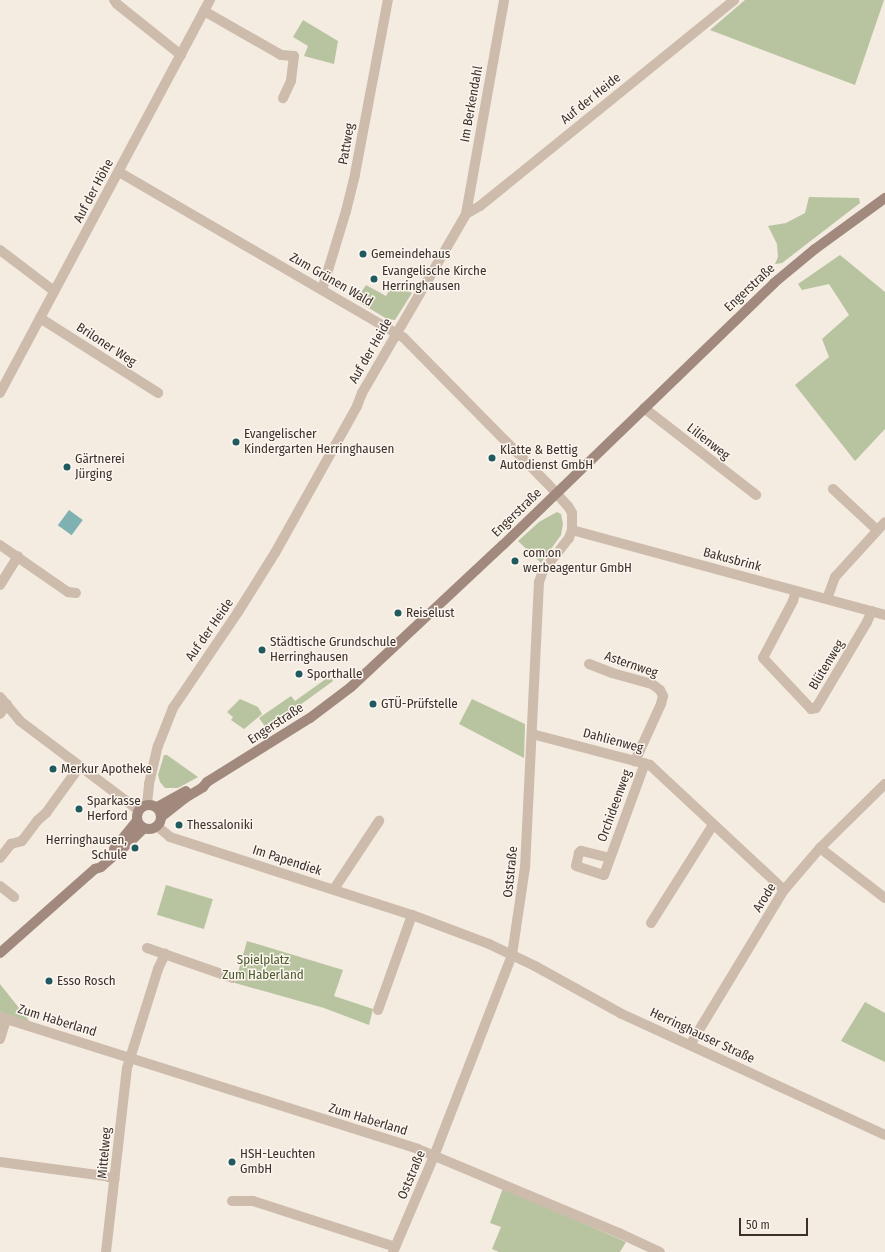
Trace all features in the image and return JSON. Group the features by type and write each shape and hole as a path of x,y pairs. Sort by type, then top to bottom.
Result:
{"main road":[{"name":"Engerstraße","path":"159,822 207,782 310,718 351,686 425,619 774,283 821,244 885,198"},
{"name":"Engerstraße","path":"147,807 201,783 207,782"},
{"path":"140,825 153,829 159,822 147,807"},
{"path":"0,953 95,869 98,864 140,825 147,807"}],"street":[{"path":"114,0 181,55"},
{"name":"Auf der Höhe","path":"0,393 210,0"},
{"name":"Pattweg","path":"322,290 344,218 355,174 388,0"},
{"name":"Im Berkendahl","path":"466,214 504,0"},
{"name":"Auf der Heide","path":"147,807 153,766 163,731 173,708 242,606 275,553 396,333 466,214 480,206 734,0"},
{"path":"204,11 281,55 294,56 291,81 283,98"},
{"name":"Zum Grünen Wald","path":"119,172 403,337 556,493"},
{"path":"0,250 54,291"},
{"name":"Briloner Weg","path":"40,318 158,393"},
{"name":"Lilienweg","path":"644,408 756,495"},
{"path":"833,489 878,530"},
{"path":"556,493 568,506 572,513 572,530"},
{"path":"827,599 835,577 885,522"},
{"name":"Bakusbrink","path":"572,530 885,615"},
{"name":"Oststraße","path":"232,1201 253,1200 394,1249 434,1156 491,1012 512,954 525,867 539,582 543,571 564,546 572,530"},
{"path":"0,545 68,592 76,593"},
{"path":"0,585 18,556"},
{"name":"Blütenweg","path":"796,591 793,602 763,658 808,707 816,708 872,611"},
{"name":"Asternweg","path":"589,664 612,673 652,684 660,690 663,696 661,704 640,762"},
{"path":"4,701 20,721 80,766 147,807"},
{"path":"0,714 4,701"},
{"name":"Dahlienweg","path":"532,734 650,765 784,890"},
{"name":"Orchideenweg","path":"610,858 640,762"},
{"path":"0,858 11,844 22,841 38,820 46,813 80,766"},
{"name":"Arode","path":"690,1045 784,890 820,848 885,784"},
{"path":"334,889 379,821"},
{"name":"Im Papendiek","path":"159,822 170,837 412,915 512,954"},
{"path":"651,923 713,825"},
{"path":"820,848 885,898"},
{"path":"0,886 14,897"},
{"path":"378,1010 412,915"},
{"path":"147,948 233,978"},
{"path":"130,1057 158,969 165,954"},
{"name":"Herringhauser Straße","path":"512,954 616,1011 885,1135"},
{"path":"0,1038 3,1018"},
{"name":"Zum Haberland","path":"3,1018 130,1057 434,1156 620,1233 660,1252"},
{"name":"Mittelweg","path":"106,1252 118,1142 130,1057"},
{"path":"0,1162 105,1176 115,1179"}],"green space":[{"path":"745,0 884,0 855,85 710,30"},
{"path":"303,20 338,41 334,64 304,56 308,46 293,37"},
{"path":"809,197 859,198 860,203 782,263 775,264 778,257 777,244 768,226 786,223 805,213"},
{"path":"840,255 885,292 885,429 855,461 795,385 829,357 822,339 849,315 829,284 802,290 798,284"},
{"path":"394,282 412,293 395,320 387,319 354,299 357,293 360,294 366,285 386,296"},
{"path":"557,512 561,514 563,524 561,535 541,563 518,541 539,522"},
{"path":"330,676 333,681 267,729 259,718 291,696 295,701"},
{"path":"240,699 258,707 262,714 244,729 231,720 233,717 227,712"},
{"path":"472,699 525,724 524,758 459,724"},
{"path":"164,755 167,755 198,777 178,788 165,788 160,782 158,775"},
{"path":"166,885 213,899 204,929 157,915"},
{"name":"Spielplatz Zum Haberland","path":"247,941 343,970 334,996 373,1009 369,1025 324,1008 235,983"},
{"path":"0,984 30,1022 0,1012"},
{"path":"865,1002 885,1013 885,1062 841,1041"},
{"path":"503,1188 626,1242 620,1252 499,1252 492,1249 501,1227 490,1223"}],"water":[{"path":"69,510 83,520 72,535 58,525"}],"place":[{"name":"Gemeindehaus","path":"363,254"},
{"name":"Evangelische Kirche Herringhausen","path":"374,279"},
{"name":"Evangelischer Kindergarten Herringhausen","path":"236,442"},
{"name":"Klatte & Bettig Autodienst GmbH","path":"492,458"},
{"name":"Gärtnerei Jürging","path":"67,467"},
{"name":"com.on werbeagentur GmbH","path":"515,561"},
{"name":"Reiselust","path":"398,613"},
{"name":"Städtische Grundschule Herringhausen","path":"262,650"},
{"name":"Sporthalle","path":"299,674"},
{"name":"GTÜ-Prüfstelle","path":"373,704"},
{"name":"Merkur Apotheke","path":"53,769"},
{"name":"Sparkasse Herford","path":"79,809"},
{"name":"Thessaloniki","path":"179,825"},
{"name":"Herringhausen, Schule","path":"135,848"},
{"name":"Esso Rosch","path":"49,981"},
{"name":"HSH-Leuchten GmbH","path":"232,1162"}]}
